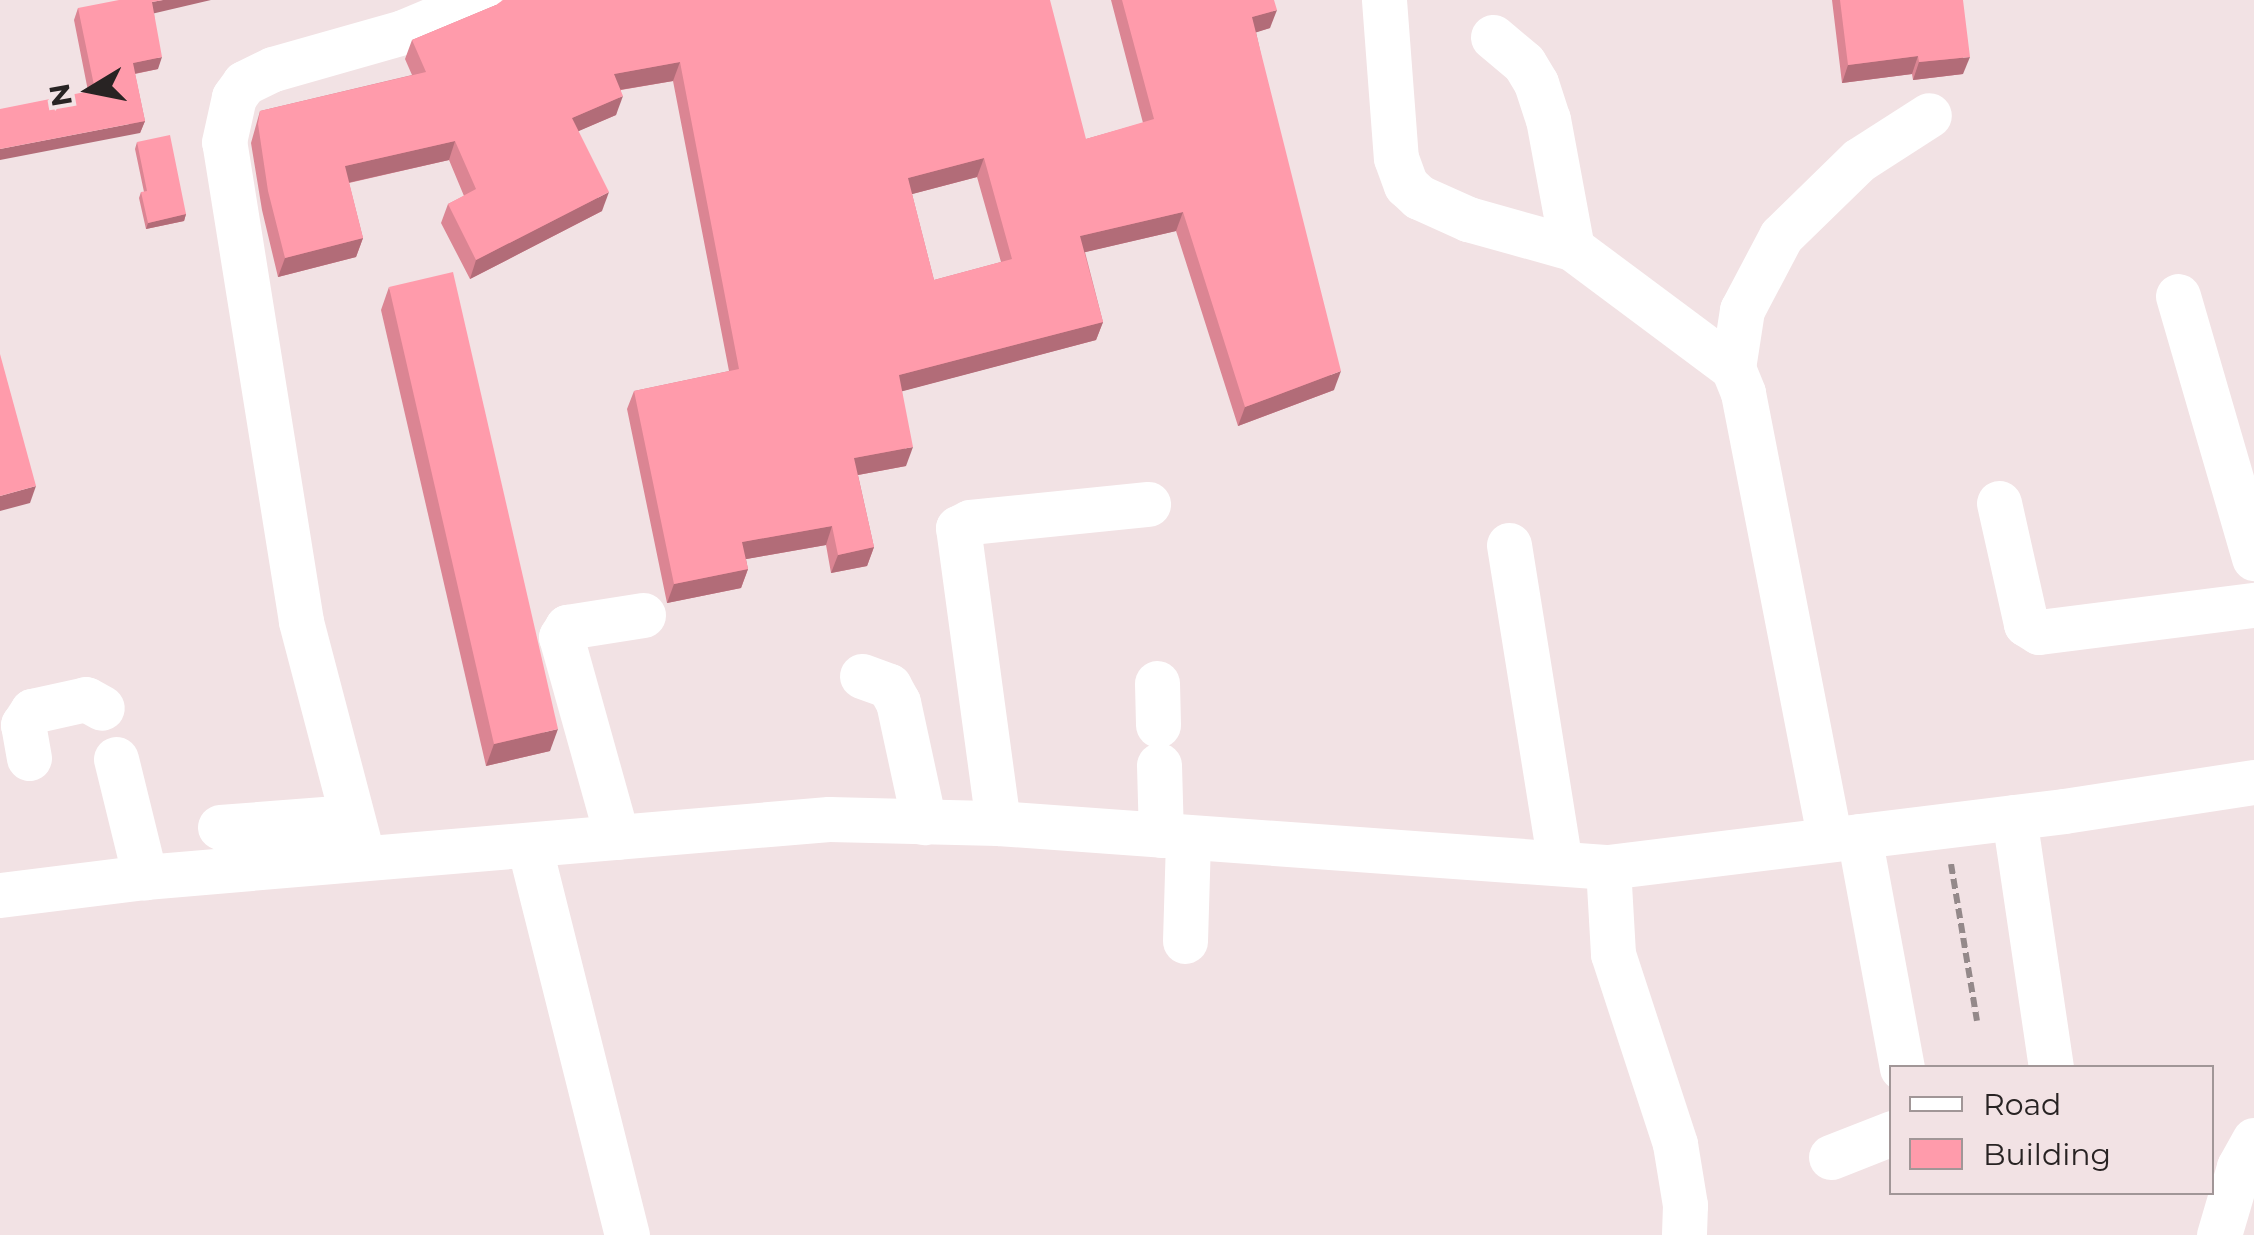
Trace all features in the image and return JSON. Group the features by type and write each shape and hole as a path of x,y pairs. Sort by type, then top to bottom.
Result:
{"street":[{"path":"357,838 301,621 224,142 234,98 244,83 273,69 403,32 478,0"},
{"path":"1384,0 1396,158 1406,186 1468,219 1572,248 1733,368"},
{"path":"1493,37 1524,62 1536,82 1548,118 1572,248"},
{"path":"1901,1065 1844,838 1743,393 1733,368 1742,310 1781,236 1860,160 1929,115"},
{"path":"2178,296 2254,558"},
{"path":"2000,503 2026,624 2039,632 2254,605"},
{"path":"998,824 958,528 970,522 1148,504"},
{"path":"1508,544 1560,863"},
{"path":"617,837 561,637 567,628 643,615"},
{"path":"862,676 888,686 898,702 924,822"},
{"path":"29,758 23,724 32,711 86,699 102,708"},
{"path":"1158,724 1185,941"},
{"path":"116,759 145,877"},
{"path":"220,827 357,838 529,845 829,820 998,824 1608,867 2014,817 2254,782"},
{"path":"2014,817 2051,1065"},
{"path":"0,894 145,877 357,838"},
{"path":"529,845 627,1235"},
{"path":"1608,867 1613,954 1675,1144 1686,1205 1684,1235"},
{"path":"1831,1157 1889,1134"},
{"path":"2219,1235 2239,1167 2254,1140"}],"path":[{"path":"1945,826 1977,1021"}],"building":[{"path":"119,0 163,0 152,2 162,57 133,63 145,121 0,149 0,109 95,90 78,8"},
{"path":"503,0 1050,0 1086,139 1154,119 1122,0 1274,0 1277,10 1252,17 1341,371 1245,407 1183,212 1080,236 1103,322 899,375 913,447 854,458 874,547 838,555 832,526 742,542 748,569 674,584 634,391 739,369 680,62 614,74 623,96 572,118 609,192 476,260 448,204 476,189 455,141 345,166 363,238 285,258 268,191 258,124 260,111 426,72 412,40","holes":["984,158 1012,259 934,280 908,178"]},
{"path":"1840,0 1963,0 1970,57 1919,62 1918,56 1848,65"},
{"path":"170,135 186,214 148,223 141,192 147,191 137,142"},
{"path":"453,272 558,729 494,744 389,287"},
{"path":"0,354 36,486 0,496"}]}
